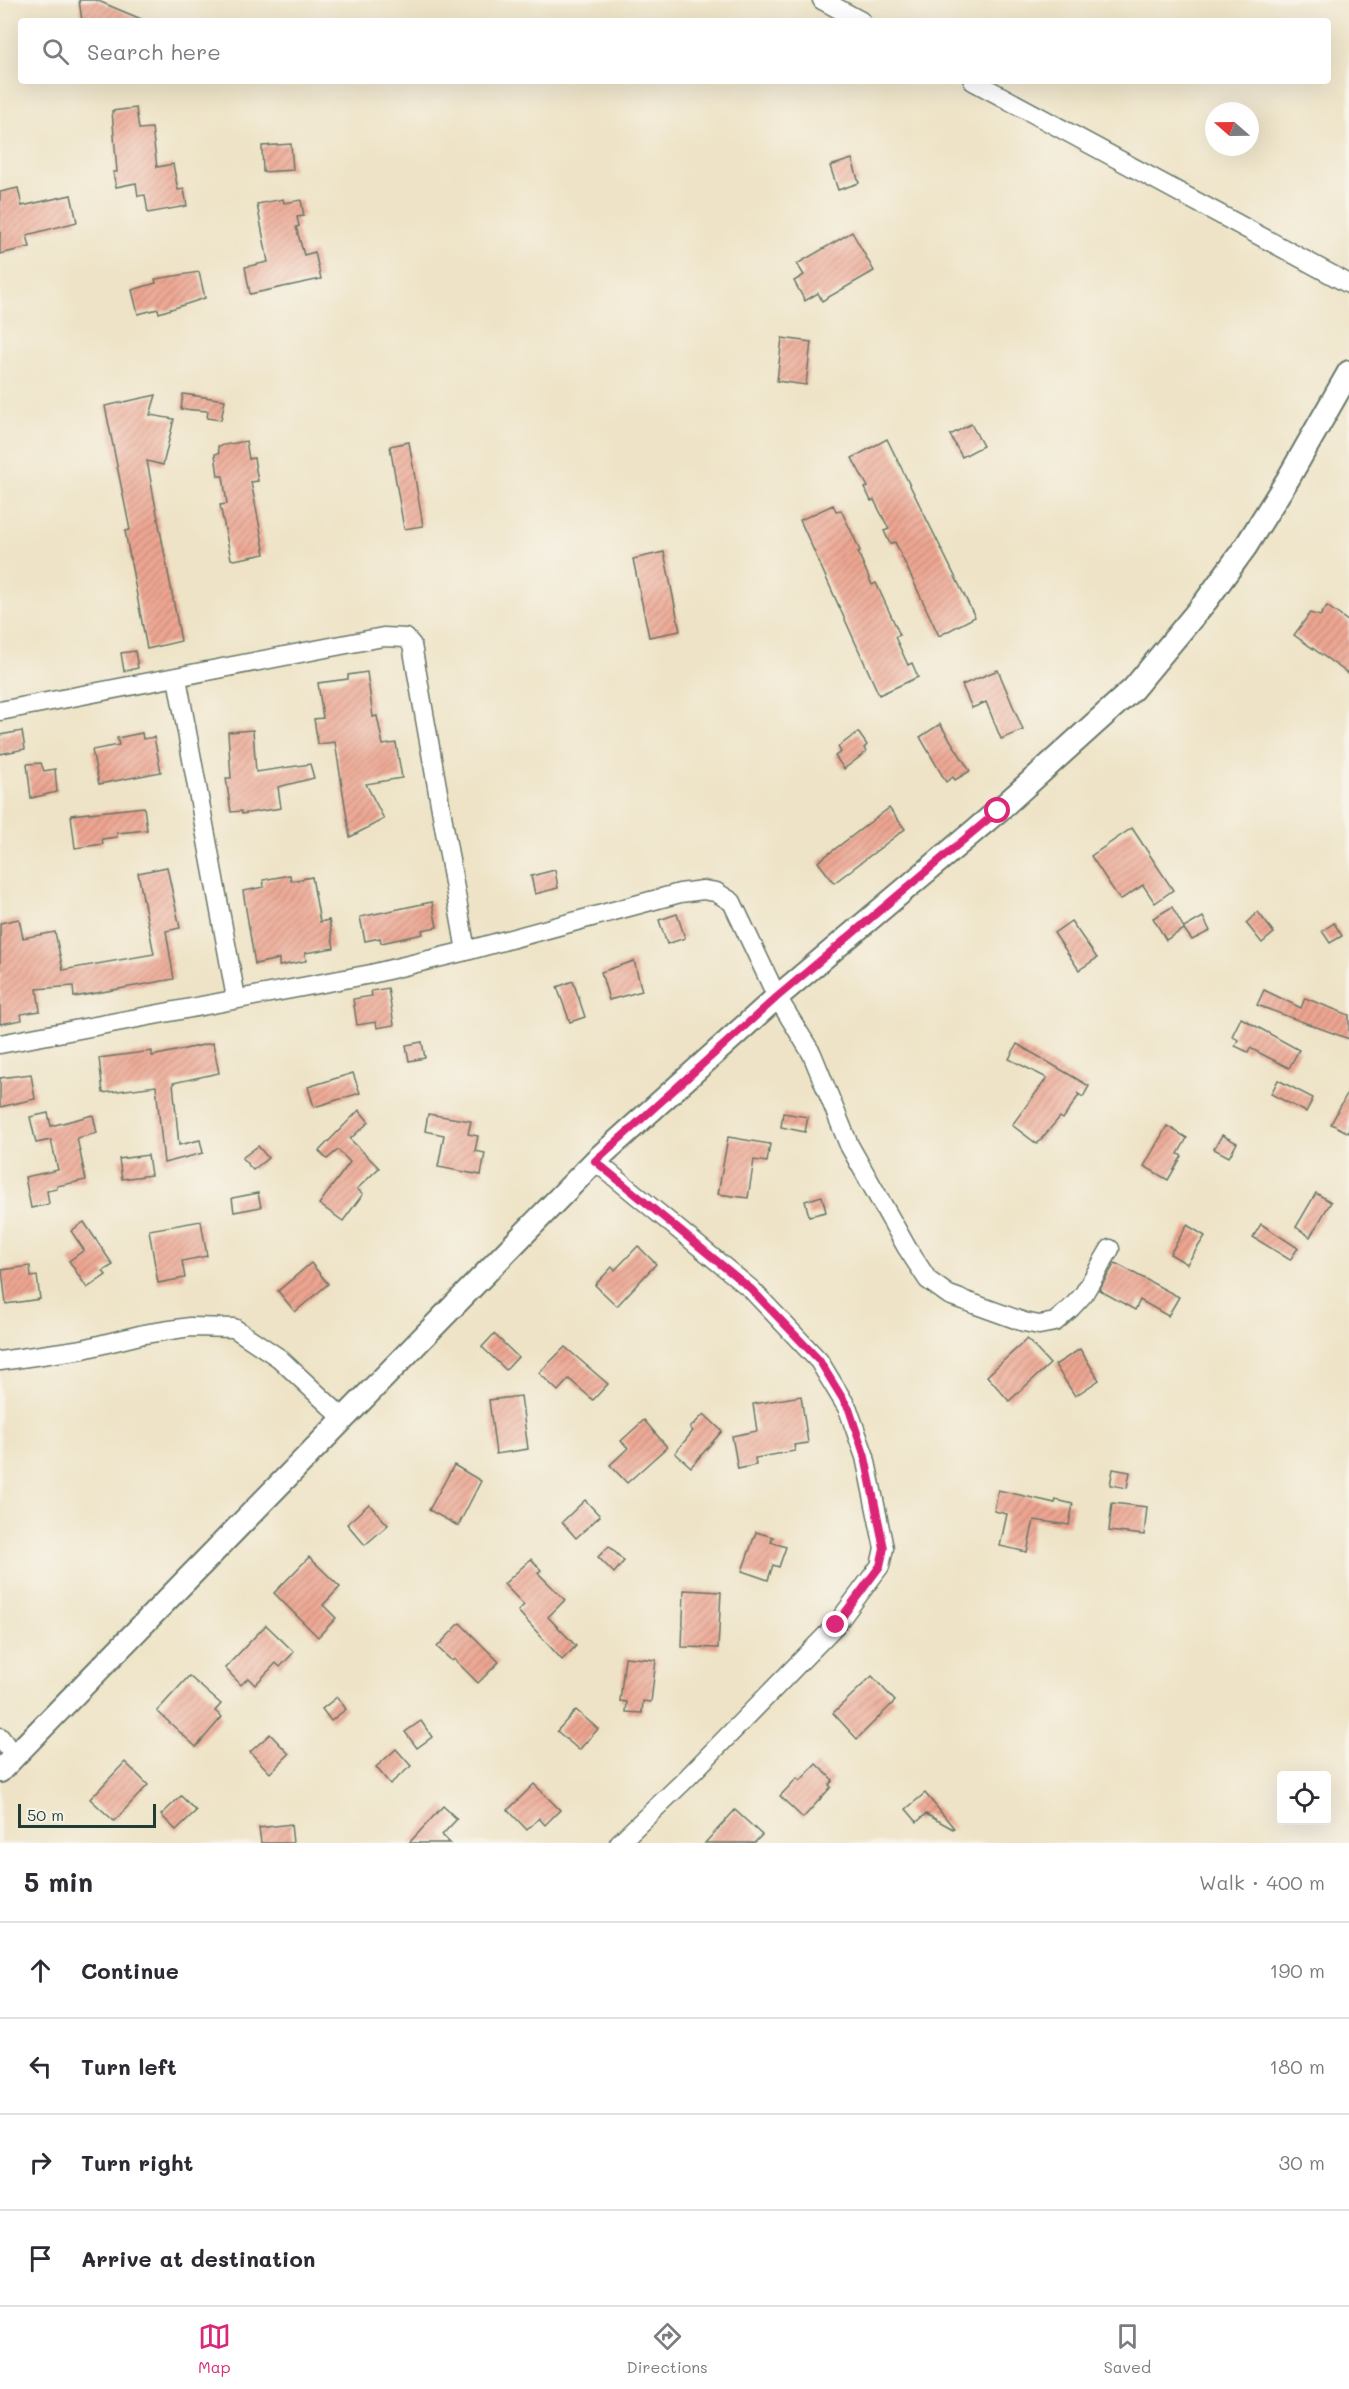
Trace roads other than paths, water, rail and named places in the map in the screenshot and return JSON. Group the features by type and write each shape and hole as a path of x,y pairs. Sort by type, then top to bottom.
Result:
{"street":[{"path":"822,0 855,18"},
{"path":"979,84 1349,284"},
{"path":"7,1764 595,1161 777,997 998,811 1133,688 1206,601 1246,546 1288,479 1349,372"},
{"path":"0,711 383,637 406,638 412,645 466,951"},
{"path":"177,678 236,998"},
{"path":"0,1044 371,974 466,951 680,893 708,890 732,902 777,997 812,1054 849,1145 895,1228 928,1280 949,1295 1024,1322 1039,1325 1055,1322 1083,1295 1110,1249"},
{"path":"595,1161 751,1289 819,1360 849,1409 865,1457 884,1548 880,1566 836,1625 684,1781 619,1843"},
{"path":"0,1361 83,1349 144,1334 190,1328 234,1328 279,1358 344,1419"},
{"path":"0,1737 7,1764"}]}
